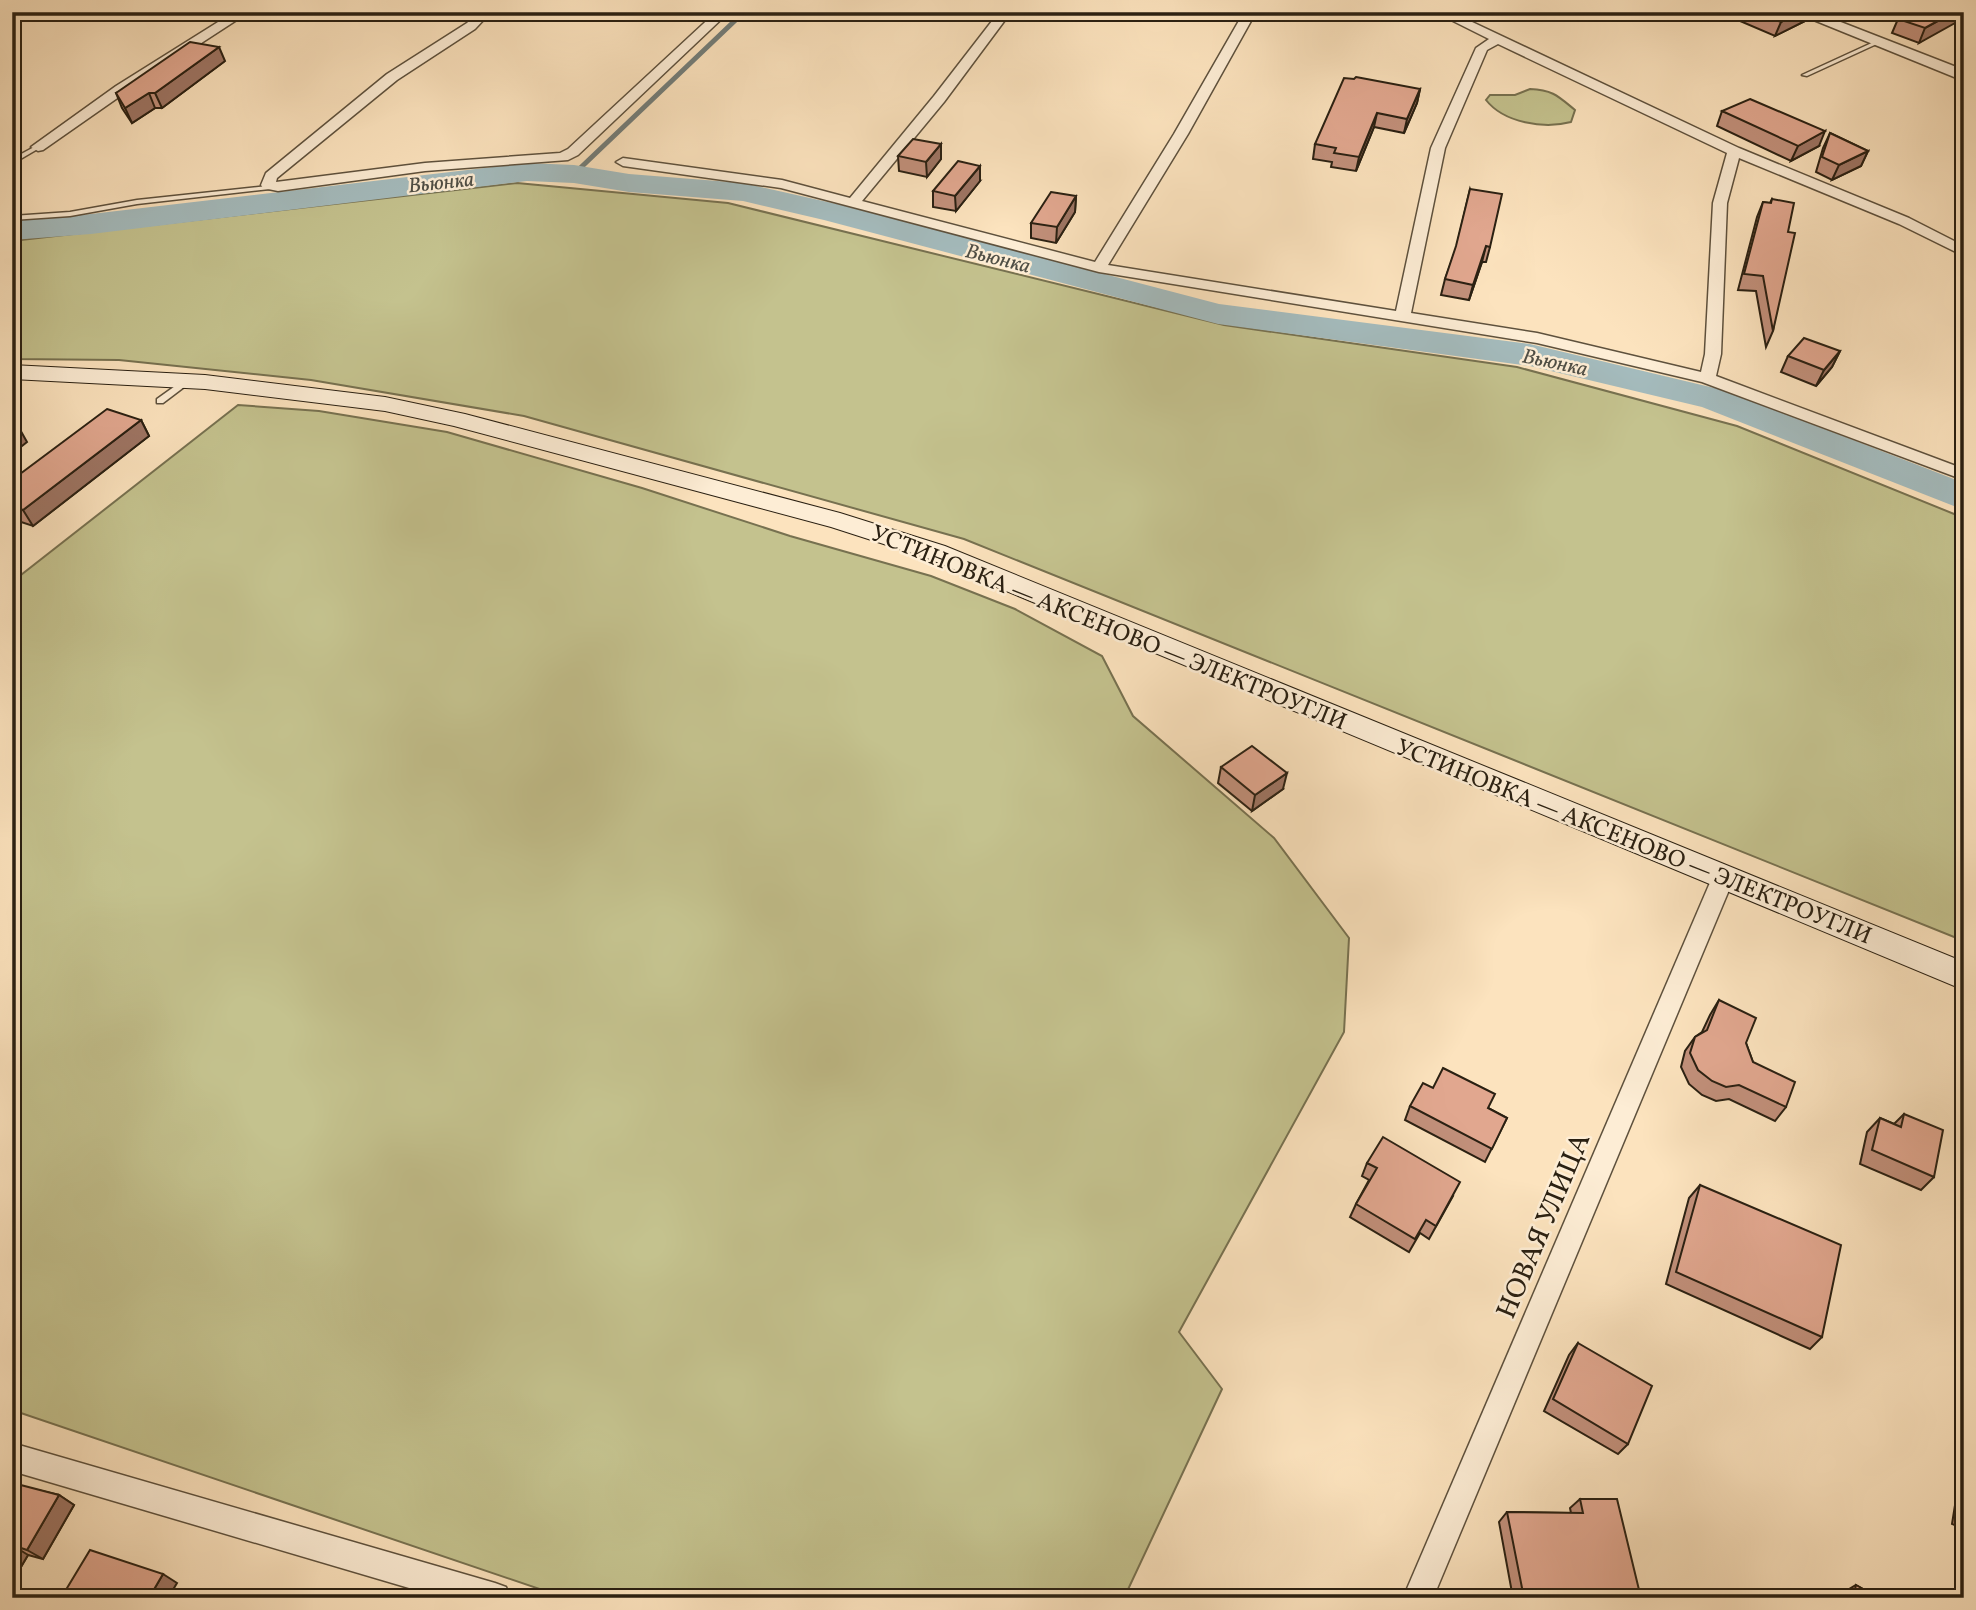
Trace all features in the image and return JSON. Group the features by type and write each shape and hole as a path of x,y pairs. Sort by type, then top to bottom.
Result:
{"main road":[{"name":"УСТИНОВКА — АКСЕНОВО — ЭЛЕКТРОУГЛИ","path":"12,372 188,381 385,404 457,419 864,528 936,552 1964,976"}],"street":[{"path":"38,147 121,89 243,12"},
{"path":"485,12 471,26 392,77 271,176 268,185 278,187 425,167 563,157 573,152 723,12"},
{"path":"853,203 939,99 1005,12"},
{"path":"1099,268 1251,12"},
{"path":"1441,12 1734,151 1905,221 1964,252"},
{"path":"1801,12 1964,76"},
{"path":"1403,316 1437,148 1482,48 1498,39"},
{"path":"1707,379 1713,354 1720,203 1734,151"},
{"path":"624,162 782,184 1099,268 1537,338 1707,379 1964,475"},
{"name":"НОВАЯ УЛИЦА","path":"1418,1598 1723,878"},
{"path":"12,1457 495,1598"}],"lane":[{"path":"1805,75 1878,42"},
{"path":"12,163 38,147"},
{"path":"12,218 69,214 137,201 278,187"},
{"path":"160,401 188,381"}],"shaded area":[{"path":"1530,89 1550,92 1564,101 1575,110 1571,122 1549,125 1525,122 1503,114 1486,100 1490,95 1515,95"},
{"path":"517,183 728,203 1224,325 1517,367 1737,426 1964,518 1964,941 964,539 524,416 311,380 119,360 12,359 12,241"},
{"path":"238,405 319,411 447,432 931,576 1015,609 1102,656 1133,716 1274,838 1349,938 1344,1032 1179,1332 1222,1389 1124,1598 566,1598 12,1410 12,582"}],"building":[{"path":"1758,12 1800,12 1781,22"},
{"path":"1909,12 1954,12 1925,28 1898,19"},
{"path":"190,42 219,47 155,93 149,93 125,108 116,93"},
{"path":"1356,77 1420,89 1407,119 1377,113 1359,157 1334,153 1336,148 1315,144 1344,78"},
{"path":"1750,99 1825,131 1798,146 1722,111"},
{"path":"1830,133 1868,151 1839,165 1822,157"},
{"path":"913,139 941,144 926,162 898,156"},
{"path":"958,161 980,166 955,196 933,191"},
{"path":"1470,189 1502,194 1490,247 1486,246 1473,285 1445,279"},
{"path":"1051,192 1076,196 1057,227 1031,223"},
{"path":"1772,199 1794,203 1788,232 1795,233 1773,331 1763,276 1744,274 1763,202 1771,203"},
{"path":"1804,338 1840,351 1824,370 1788,356"},
{"path":"107,409 141,420 23,510 12,506 12,480"},
{"path":"1252,746 1287,773 1255,795 1221,767"},
{"path":"1719,1000 1756,1018 1746,1043 1753,1062 1795,1082 1786,1107 1739,1085 1726,1087 1712,1081 1698,1070 1690,1053 1695,1037 1707,1030"},
{"path":"1443,1068 1495,1094 1488,1108 1507,1118 1492,1149 1410,1106 1423,1083 1433,1088"},
{"path":"1904,1114 1943,1130 1934,1177 1872,1150 1880,1118 1901,1127"},
{"path":"1383,1137 1460,1182 1436,1226 1426,1220 1415,1239 1356,1204 1377,1168 1367,1163"},
{"path":"1700,1185 1841,1245 1822,1337 1676,1272"},
{"path":"1578,1343 1652,1386 1628,1444 1553,1399"},
{"path":"13,1483 59,1495 27,1550 12,1545"},
{"path":"1580,1499 1617,1499 1641,1598 1524,1598 1507,1512 1583,1513"},
{"path":"90,1550 163,1574 149,1598 61,1598"},
{"path":"1856,1585 1879,1598 1853,1598"}],"waterway":[{"path":"574,174 744,12"},
{"name":"Вьюнка","path":"12,230 91,224 527,172 574,174 629,183 743,192 830,212 1218,314 1530,355 1714,399 1964,497"}]}
